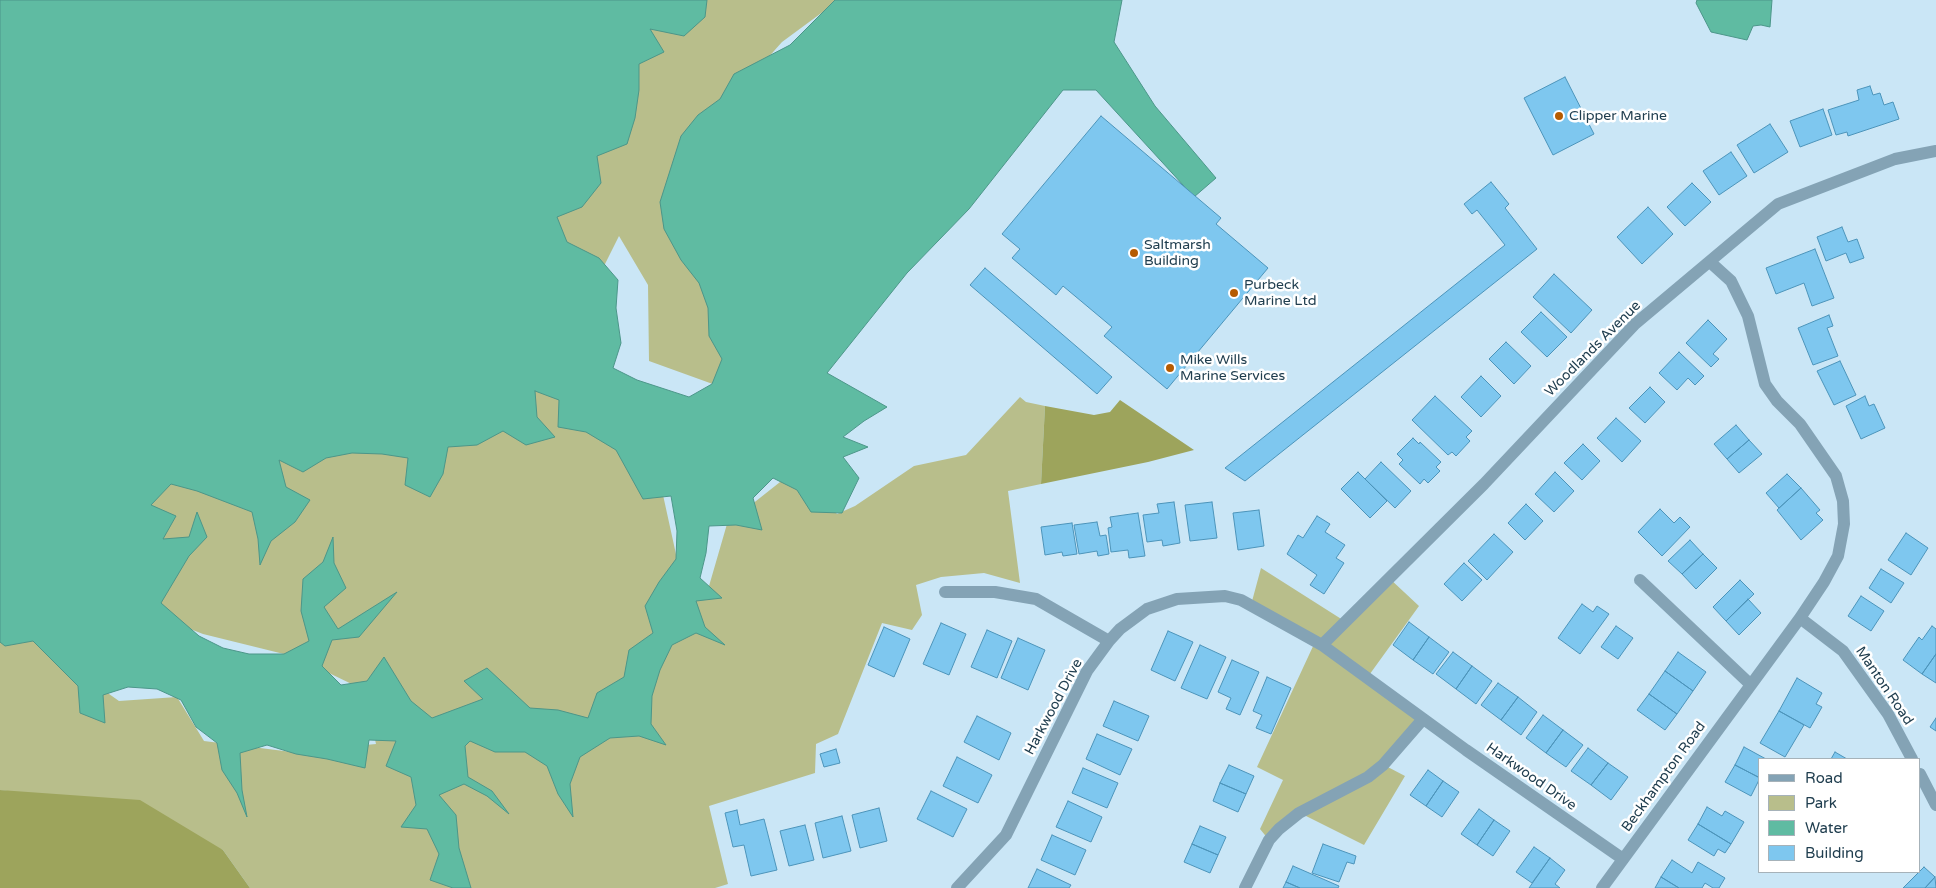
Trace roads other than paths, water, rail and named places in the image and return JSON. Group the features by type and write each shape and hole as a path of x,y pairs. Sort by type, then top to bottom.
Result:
{"street":[{"name":"Woodlands Avenue","path":"1322,645 1484,484 1635,324 1778,204 1895,159 1936,151"},
{"name":"Beckhampton Road","path":"1602,888 1800,618 1824,582 1838,556 1844,524 1843,501 1836,476 1800,424 1777,401 1764,384 1748,316 1731,281 1710,262"},
{"path":"1640,580 1750,684"},
{"path":"944,592 995,592 1036,599 1109,641"},
{"name":"Harkwood Drive","path":"957,888 1006,835 1087,671 1120,629 1147,609 1176,600 1226,596 1240,600 1322,645 1423,719 1623,860"},
{"name":"Manton Road","path":"1800,618 1843,651 1888,714 1911,758"},
{"path":"1245,888 1269,840 1279,829 1300,813 1368,777 1383,765 1423,719"},
{"path":"1921,776 1936,805"}],"water":[{"path":"0,0 707,0 705,17 684,36 650,29 664,52 639,64 639,90 635,118 627,144 597,156 601,183 582,207 557,217 567,242 599,258 618,280 616,308 621,343 613,368 637,380 689,397 712,384 722,359 709,336 708,308 699,283 681,260 664,229 660,202 681,136 698,115 720,99 734,74 790,45 835,0 1122,0 1114,42 1155,106 1216,178 1194,197 1096,90 1063,90 969,209 907,273 827,373 887,407 843,437 868,447 843,457 859,478 842,513 811,512 797,490 773,478 753,498 762,530 736,525 709,526 706,553 700,578 722,598 696,601 705,627 725,645 696,633 672,645 660,670 652,696 651,724 666,745 639,736 610,738 580,757 570,784 573,817 558,794 547,766 525,752 495,752 470,741 465,746 468,777 492,791 509,814 487,796 464,784 439,795 456,815 459,848 471,888 453,888 430,880 439,854 427,829 401,827 416,805 411,777 386,766 396,741 369,740 365,768 296,754 267,745 240,753 242,790 247,817 237,793 222,770 217,743 196,727 181,700 157,689 128,687 103,695 105,723 80,713 78,686 33,641 5,646 0,642","holes":["535,391 559,400 558,427 586,432 616,450 643,499 671,496 677,531 676,559 659,582 645,606 653,633 629,650 624,677 597,693 588,718 558,710 530,708 487,668 464,681 483,699 432,718 411,701 384,657 367,681 341,685 322,666 332,640 359,637 397,592 338,629 324,607 346,588 334,563 333,537 323,562 303,579 301,611 309,641 284,654 249,654 223,648 199,636 161,603 189,556 207,537 197,512 189,537 163,539 176,516 151,505 171,484 197,491 252,512 258,539 260,565 271,541 295,522 310,500 286,487 279,460 303,472 326,458 352,453 382,454 408,458 405,485 430,497 443,474 448,447 477,445 503,431 526,445 555,437 537,417"]},
{"path":"1697,0 1772,0 1770,27 1753,26 1747,40 1711,32 1696,3"}],"place":[{"name":"Clipper Marine","path":"1559,116"},
{"name":"Saltmarsh Building","path":"1134,253"},
{"name":"Purbeck Marine Ltd","path":"1234,293"},
{"name":"Mike Wills Marine Services","path":"1170,368"}]}
